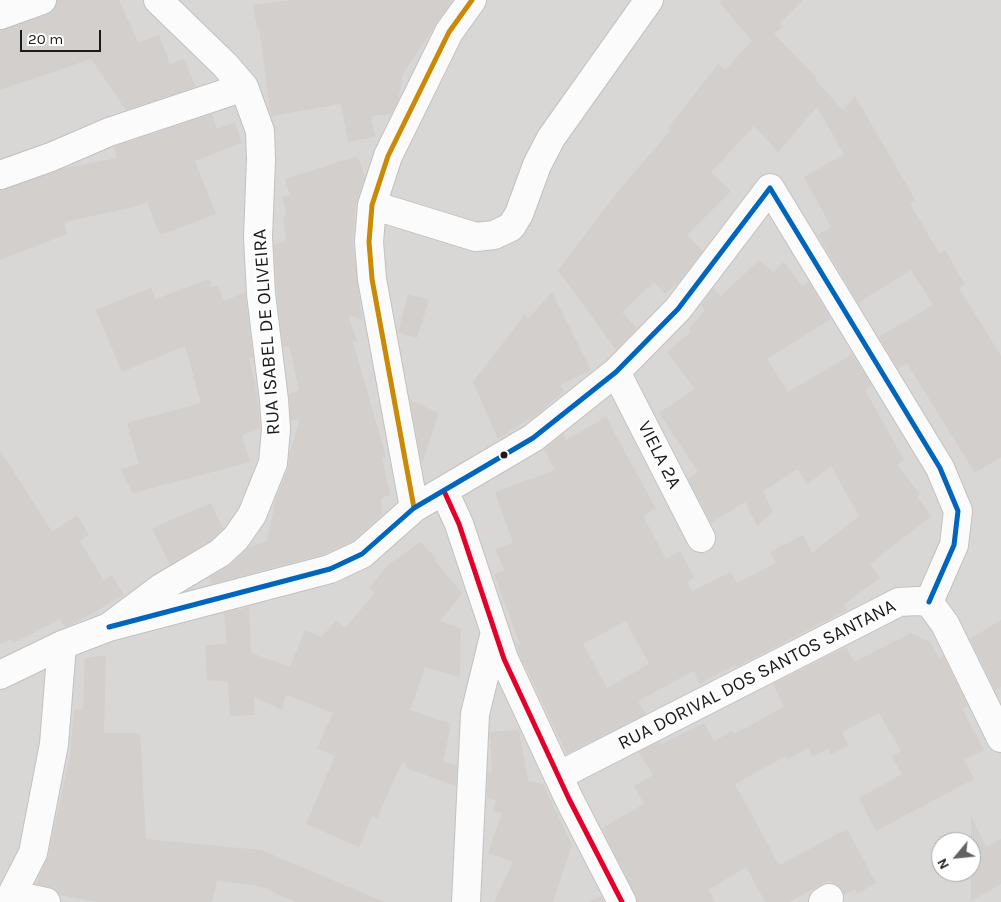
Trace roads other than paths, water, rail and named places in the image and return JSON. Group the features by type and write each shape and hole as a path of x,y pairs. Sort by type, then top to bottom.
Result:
{"street":[{"path":"0,15 42,0"},
{"name":"RUA ISABEL DE OLIVEIRA","path":"0,675 62,645 109,627 161,588 220,553 236,538 252,516 273,463 276,429 262,303 258,237 262,159 260,131 244,87 158,0"},
{"path":"414,508 372,279 369,242 372,205 388,156 450,32 472,0"},
{"path":"372,205 476,237 494,235 511,227 519,214 537,165 552,138 649,0"},
{"path":"0,175 51,157 109,132 244,87"},
{"path":"109,627 330,569 362,554 414,508 534,438 616,372 678,309 770,188 940,468 958,511 954,545 929,602 945,624 1001,738"},
{"name":"VIELA 2A","path":"616,372 701,538"},
{"path":"444,491 460,524 504,659 558,776 622,902"},
{"name":"RUA DORIVAL DOS SANTOS SANTANA","path":"558,776 899,602 929,602"},
{"path":"466,902 475,714 495,632"},
{"path":"46,902 10,899 33,853 54,744 62,645"}]}
